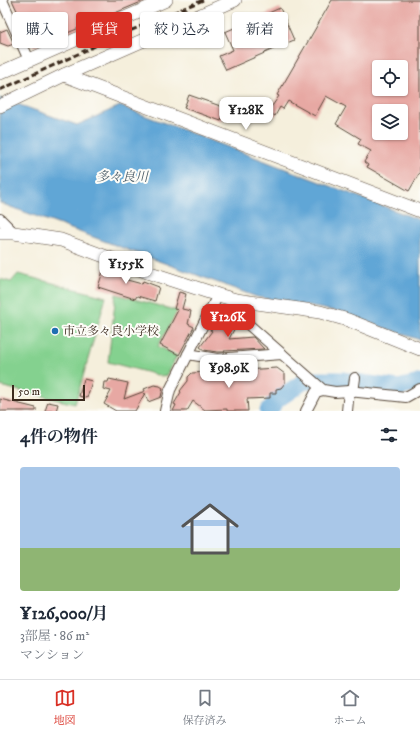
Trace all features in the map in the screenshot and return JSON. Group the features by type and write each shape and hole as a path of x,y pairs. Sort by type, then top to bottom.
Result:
{"street":[{"path":"2,0 29,60"},
{"path":"0,73 166,0"},
{"path":"0,106 64,75 235,0"},
{"path":"64,75 420,211"},
{"path":"0,220 14,233"},
{"path":"0,233 14,233 61,240 147,272 218,295 236,300 320,312 348,320 420,349"},
{"path":"165,411 170,390 218,295"},
{"path":"236,300 249,325 323,390"},
{"path":"188,354 217,359 282,354"},
{"path":"347,411 354,378"},
{"path":"306,411 316,392 323,390 406,397 420,389"}],"green space":[{"name":"市立多々良小学校","path":"18,274 106,297 75,404 0,386 0,279 11,282"},
{"path":"116,294 178,311 158,346 177,356 165,377 108,362"}],"water":[{"name":"多々良川","path":"0,98 77,125 120,106 420,220 420,340 335,311 257,297 0,203"}],"building":[{"path":"12,0 146,0 117,12 76,12 76,29 68,33 68,12 18,12"},
{"path":"332,0 420,0 420,172 409,191 367,167 368,165 364,162 371,151 358,144 361,139 336,124 346,107 326,96 315,116 288,101 283,109 280,107 275,116 268,112 279,96 277,95"},
{"path":"280,8 282,12 271,12"},
{"path":"288,26 294,40 288,43"},
{"path":"7,29 12,40 12,45 8,46 0,43 0,32"},
{"path":"232,29 232,48 225,32"},
{"path":"232,48 276,48 226,70 219,56 233,50"},
{"path":"189,95 226,108 221,121 184,108"},
{"path":"105,265 129,274 127,280 142,284 143,281 159,287 155,301 137,296 135,299 98,287"},
{"path":"179,292 186,294 182,309 191,311 188,324 194,327 179,355 160,345 178,310 174,309"},
{"path":"235,312 239,320 229,339 253,337 264,349 217,352 204,350 200,347 212,331 210,330 217,317 229,324"},
{"path":"277,368 285,374 285,383 281,388 276,389 276,393 270,393 270,398 247,399 248,411 227,411 227,409 205,410 193,401 187,411 173,411 176,405 174,404 181,392 180,391 192,373"},
{"path":"84,379 92,381 87,398 79,396"},
{"path":"109,379 128,383 124,399 145,391 144,389 154,385 163,388 161,397 148,402 145,393 135,411 116,411 104,404 111,391 103,389 104,382 108,382"},
{"path":"0,399 36,408 36,411 0,411"},
{"path":"48,402 58,404 56,411 45,411"}],"waterway":[{"path":"268,411 278,399 303,382 314,380 342,380 398,388 420,382"}],"railway":[{"path":"0,90 106,41 203,0"}],"place":[{"name":"市立多々良小学校","path":"55,331"}]}
